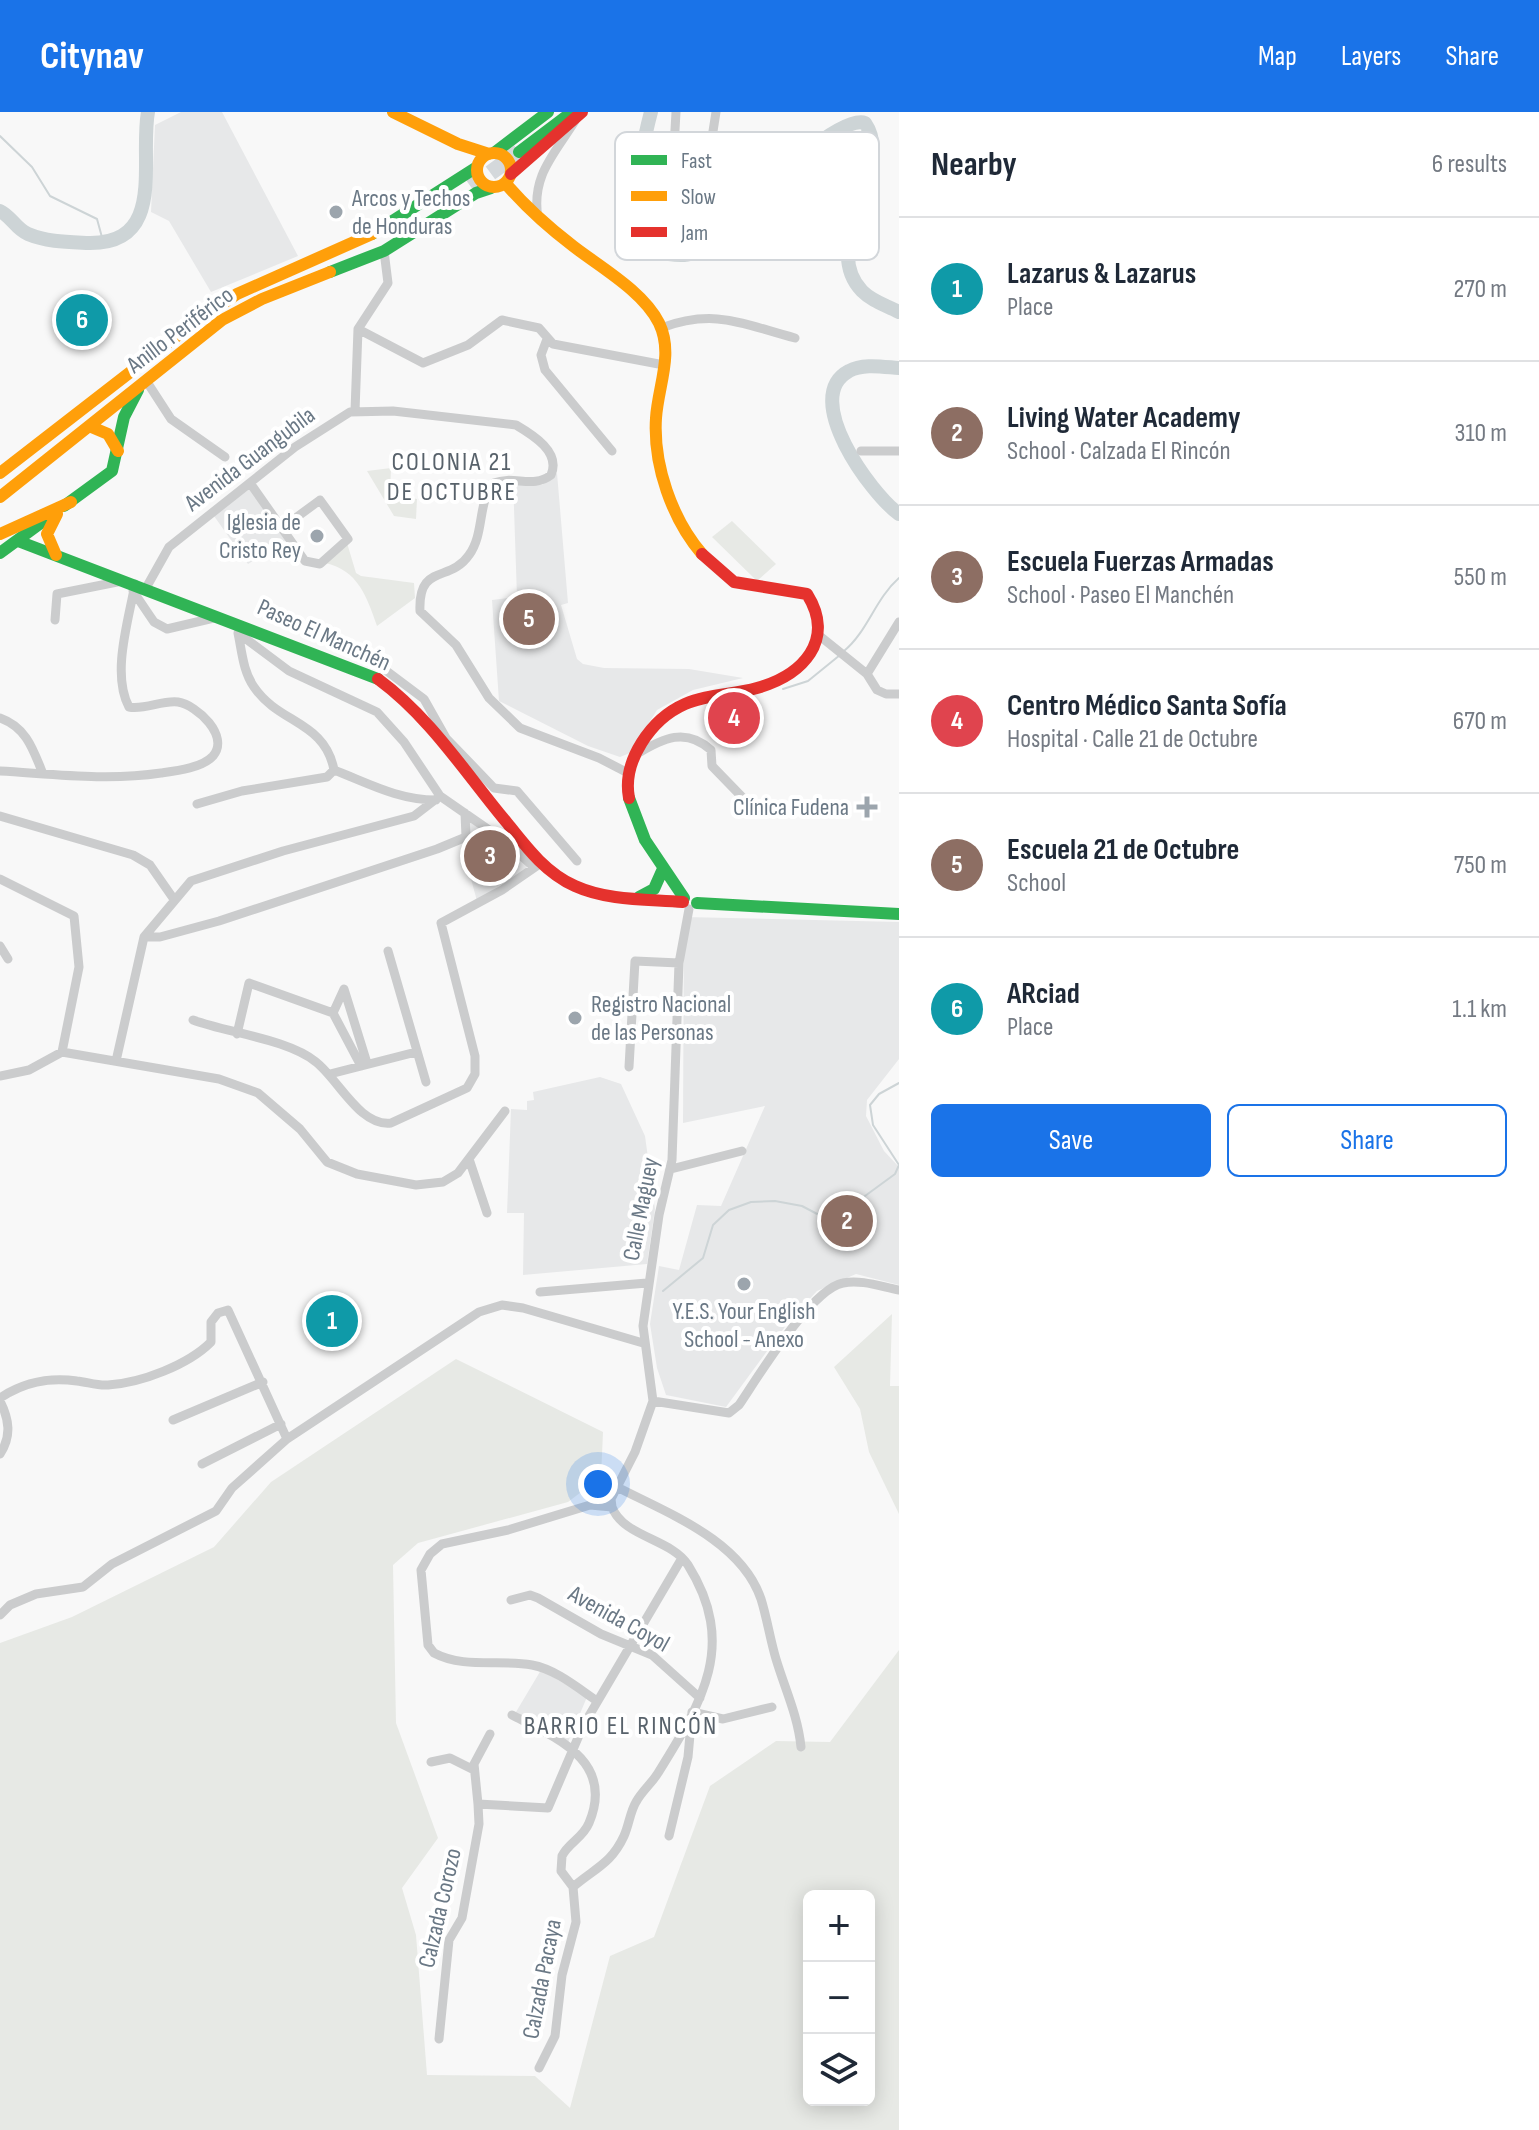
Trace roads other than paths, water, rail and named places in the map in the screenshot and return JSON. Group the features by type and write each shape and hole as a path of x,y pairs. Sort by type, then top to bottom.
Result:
{"main road":[{"path":"393,112 458,144 508,159 508,179 538,218 642,302 661,328 664,365 656,422 660,474 685,526 713,567 726,578 743,585 807,594 820,621 821,637 808,659 789,675 762,687 687,703 666,715 649,732 635,756 628,773 628,789 641,832 662,871 688,903"},
{"path":"478,165 548,112"},
{"path":"556,112 516,149 578,113"},
{"path":"458,144 478,165 479,179 491,188 508,179 578,113"},
{"name":"Anillo Periférico","path":"0,473 195,322 237,294 365,238 478,165"},
{"path":"237,294 377,237 469,184 393,240 274,289 262,299"},
{"name":"Anillo Periférico","path":"0,497 222,320 262,299 384,251 476,193 491,188"},
{"path":"0,553 112,471 124,417 143,385"},
{"path":"89,426 108,434 118,451"},
{"path":"0,479 36,447"},
{"path":"0,535 71,502"},
{"path":"56,555 47,534 59,510"},
{"path":"38,525 36,543 42,549"},
{"name":"Paseo El Manchén","path":"0,535 229,618 372,675 418,713 537,865 563,881 589,890 688,903 899,914"},
{"path":"638,897 654,889 662,871"}],"street":[{"path":"675,132 676,112"},
{"path":"713,132 716,112"},
{"path":"538,218 534,193 537,180 578,113"},
{"path":"384,251 388,283 358,329 355,411 500,421 529,432 552,456 554,468 543,481 500,481 488,490 479,539 467,559 454,569 436,573 425,583 419,593 420,611 456,645 489,698 520,728 599,758 628,773"},
{"path":"661,328 706,316 795,338"},
{"path":"358,329 423,363 468,345 502,320 539,328 553,344 664,365"},
{"path":"547,339 541,355 545,370 612,451"},
{"path":"143,385 171,419 225,457"},
{"name":"Avenida Guangubila","path":"135,586 169,547 327,424 355,411"},
{"path":"861,451 899,451"},
{"path":"250,483 305,561 320,564 348,539 320,500 282,528"},
{"path":"135,586 154,622 167,629 229,618 238,633 246,672 256,690 279,712 324,742 334,770 375,789 416,800 438,798"},
{"path":"55,620 57,594 135,586"},
{"path":"0,771 74,778 159,773 201,764 217,748 217,736 209,721 179,702 129,707 125,700 123,663 135,586"},
{"path":"867,674 899,622"},
{"path":"193,1020 314,1059 370,1118 383,1124 467,1088 475,1074 475,1056 441,923 502,890 537,865 465,813 438,798 404,742 377,712 289,671 238,633"},
{"path":"821,637 867,674 877,690 899,694"},
{"path":"384,669 424,699 446,738"},
{"path":"418,713 494,788 517,791 577,861"},
{"path":"0,718 14,723 32,744 43,774"},
{"path":"635,756 664,737 684,736 701,741 711,750 712,766 744,799"},
{"path":"197,804 242,791 327,777 334,770"},
{"path":"116,1061 144,937 173,898 191,881 203,875 414,816 438,798"},
{"path":"144,937 160,937 219,921 437,849 466,837 465,813"},
{"path":"0,816 133,855 150,865 173,898"},
{"path":"0,879 74,916 79,967 62,1052"},
{"name":"Calle Maguey","path":"612,1507 617,1487 651,1417 653,1401 643,1343 647,1283 671,1169 679,963 688,903"},
{"path":"0,946 8,959"},
{"path":"388,951 426,1082"},
{"path":"629,1067 635,961 679,963"},
{"path":"237,1034 249,983 333,1013 364,1064"},
{"path":"333,1013 344,989 364,1064"},
{"path":"0,1076 29,1070 62,1052 179,1070 244,1086 300,1129 327,1162 357,1174 416,1185 443,1182 458,1173 505,1111"},
{"path":"330,1074 416,1052"},
{"path":"671,1169 742,1151"},
{"path":"469,1159 487,1213"},
{"path":"653,1401 729,1413 739,1405 799,1319 834,1285 853,1282 899,1290"},
{"path":"540,1292 647,1283"},
{"path":"0,1615 10,1605 36,1594 83,1587 112,1564 216,1511 232,1488 287,1439 458,1324 502,1305 523,1308 643,1343"},
{"path":"0,1454 9,1429 9,1418 0,1399 20,1385 46,1380 107,1385 145,1377 199,1353 211,1342 211,1322 223,1310 228,1310 287,1439"},
{"path":"173,1420 263,1382"},
{"path":"202,1464 281,1424"},
{"path":"617,1487 710,1538 745,1572 761,1598 777,1663 799,1723 801,1747"},
{"path":"597,1701 573,1684 535,1665 496,1665 438,1655 428,1645 422,1564 442,1544 508,1530 590,1505 612,1507"},
{"name":"Calzada Pacaya","path":"539,2068 555,2036 562,1975 576,1922 573,1887 607,1863 624,1836 635,1803 658,1774 711,1672 714,1642 705,1599 682,1558 621,1520 612,1507"},
{"path":"478,1804 548,1808 597,1701 682,1558"},
{"name":"Avenida Coyol","path":"511,1600 530,1595 538,1598 630,1648 652,1655 700,1698"},
{"path":"669,1836 688,1757 692,1712 723,1719 772,1707"},
{"path":"512,1715 574,1750 594,1773 596,1784 590,1821 578,1841 562,1856 561,1871 573,1887"},
{"path":"431,1762 450,1758 474,1770 476,1757 490,1734"},
{"name":"Calzada Corozo","path":"439,2039 449,1940 462,1918 479,1824 474,1770"}],"waterway":[{"path":"0,211 24,232 50,240 89,243 114,240 130,230 140,215 144,196 148,112"},
{"path":"647,132 651,112"},
{"path":"835,132 850,124 865,123 868,132"},
{"path":"0,136 32,167 50,196 97,219 103,241"},
{"path":"849,260 851,272 862,291 899,312"},
{"path":"899,368 867,366 849,371 836,384 832,402 845,445 858,467 872,487 899,514"},
{"path":"844,651 899,578"},
{"path":"783,689 808,681 840,655"},
{"path":"663,1291 703,1258 713,1225 729,1210 751,1202 775,1201 802,1206 821,1216 839,1215 895,1174 899,1165 873,1125 870,1105 879,1094 899,1083"}],"tunnel":[{"path":"471,187 519,152"}],"place":[{"name":"Arcos y Techos de Honduras","path":"336,212"},
{"name":"ARciad","path":"82,320"},
{"name":"Iglesia de Cristo Rey","path":"317,536"},
{"name":"Escuela 21 de Octubre","path":"529,619"},
{"name":"Centro Médico Santa Sofía","path":"734,718"},
{"name":"Clínica Fudena","path":"867,807"},
{"name":"Escuela Fuerzas Armadas","path":"490,856"},
{"name":"Registro Nacional de las Personas","path":"575,1018"},
{"name":"Living Water Academy","path":"847,1221"},
{"name":"Y.E.S. Your English School - Anexo","path":"744,1284"},
{"name":"Lazarus & Lazarus","path":"332,1321"}],"district":[{"name":"COLONIA 21 DE OCTUBRE","path":"452,477"},
{"name":"BARRIO EL RINCÓN","path":"621,1726"}]}
